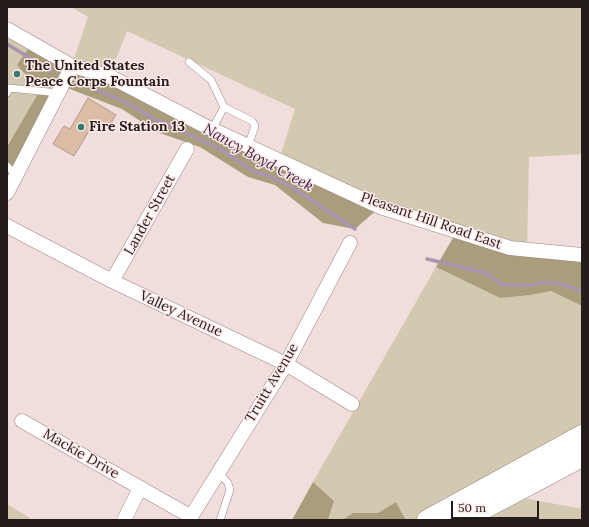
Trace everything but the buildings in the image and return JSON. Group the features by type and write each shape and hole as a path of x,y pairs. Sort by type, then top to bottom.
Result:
{"main road":[{"path":"427,520 582,435"},
{"path":"463,520 582,457"}],"street":[{"name":"Pleasant Hill Road East","path":"7,29 72,66 109,76 212,130 380,207 510,248 582,255"},
{"path":"7,193 12,170 59,93 72,66"},
{"name":"Lander Street","path":"112,281 187,149"},
{"name":"Valley Avenue","path":"7,226 112,281 286,364 352,404"},
{"name":"Truitt Avenue","path":"190,518 286,364 350,243"},
{"name":"Mackie Drive","path":"22,421 190,518"},
{"path":"124,520 140,488"}],"lane":[{"path":"189,62 211,80 224,107 252,121 255,126 248,146"},
{"path":"7,93 9,88 59,93"},
{"path":"212,130 224,107"},
{"path":"218,472 228,483 230,490 220,520"}],"shaded area":[{"path":"71,7 582,7 582,154 529,157 527,250 380,207 279,160 295,109 127,31 109,76 72,66 7,193 7,30 72,65 88,17"},
{"path":"32,43 380,207 355,229 323,223 275,185 248,177 200,147 157,132 122,109 62,86 7,193 7,147 43,85 36,85 17,65"},
{"path":"457,231 582,255 582,306 551,291 531,295 500,298 436,267"},
{"path":"436,267 500,298 531,295 551,291 582,306 582,435 427,520 406,520 396,502 378,513 353,513 342,520 328,520 334,501 313,482"},
{"path":"313,482 334,501 328,520 292,520"},
{"path":"508,495 582,509 582,520 463,520"},
{"path":"396,502 406,520 342,520 353,513 378,513"},
{"path":"7,504 30,518 29,520 7,520"}],"waterway":[{"name":"Nancy Boyd Creek","path":"7,44 51,71"},
{"name":"Nancy Boyd Creek","path":"81,83 127,103 153,118 220,149 255,172 272,177 293,188 355,229"},
{"name":"Nancy Boyd Creek","path":"427,259 486,273 503,285 531,285 545,282 561,284 582,291"}],"place":[{"name":"The United States Peace Corps Fountain","path":"17,74"},
{"name":"Fire Station 13","path":"81,127"}]}
